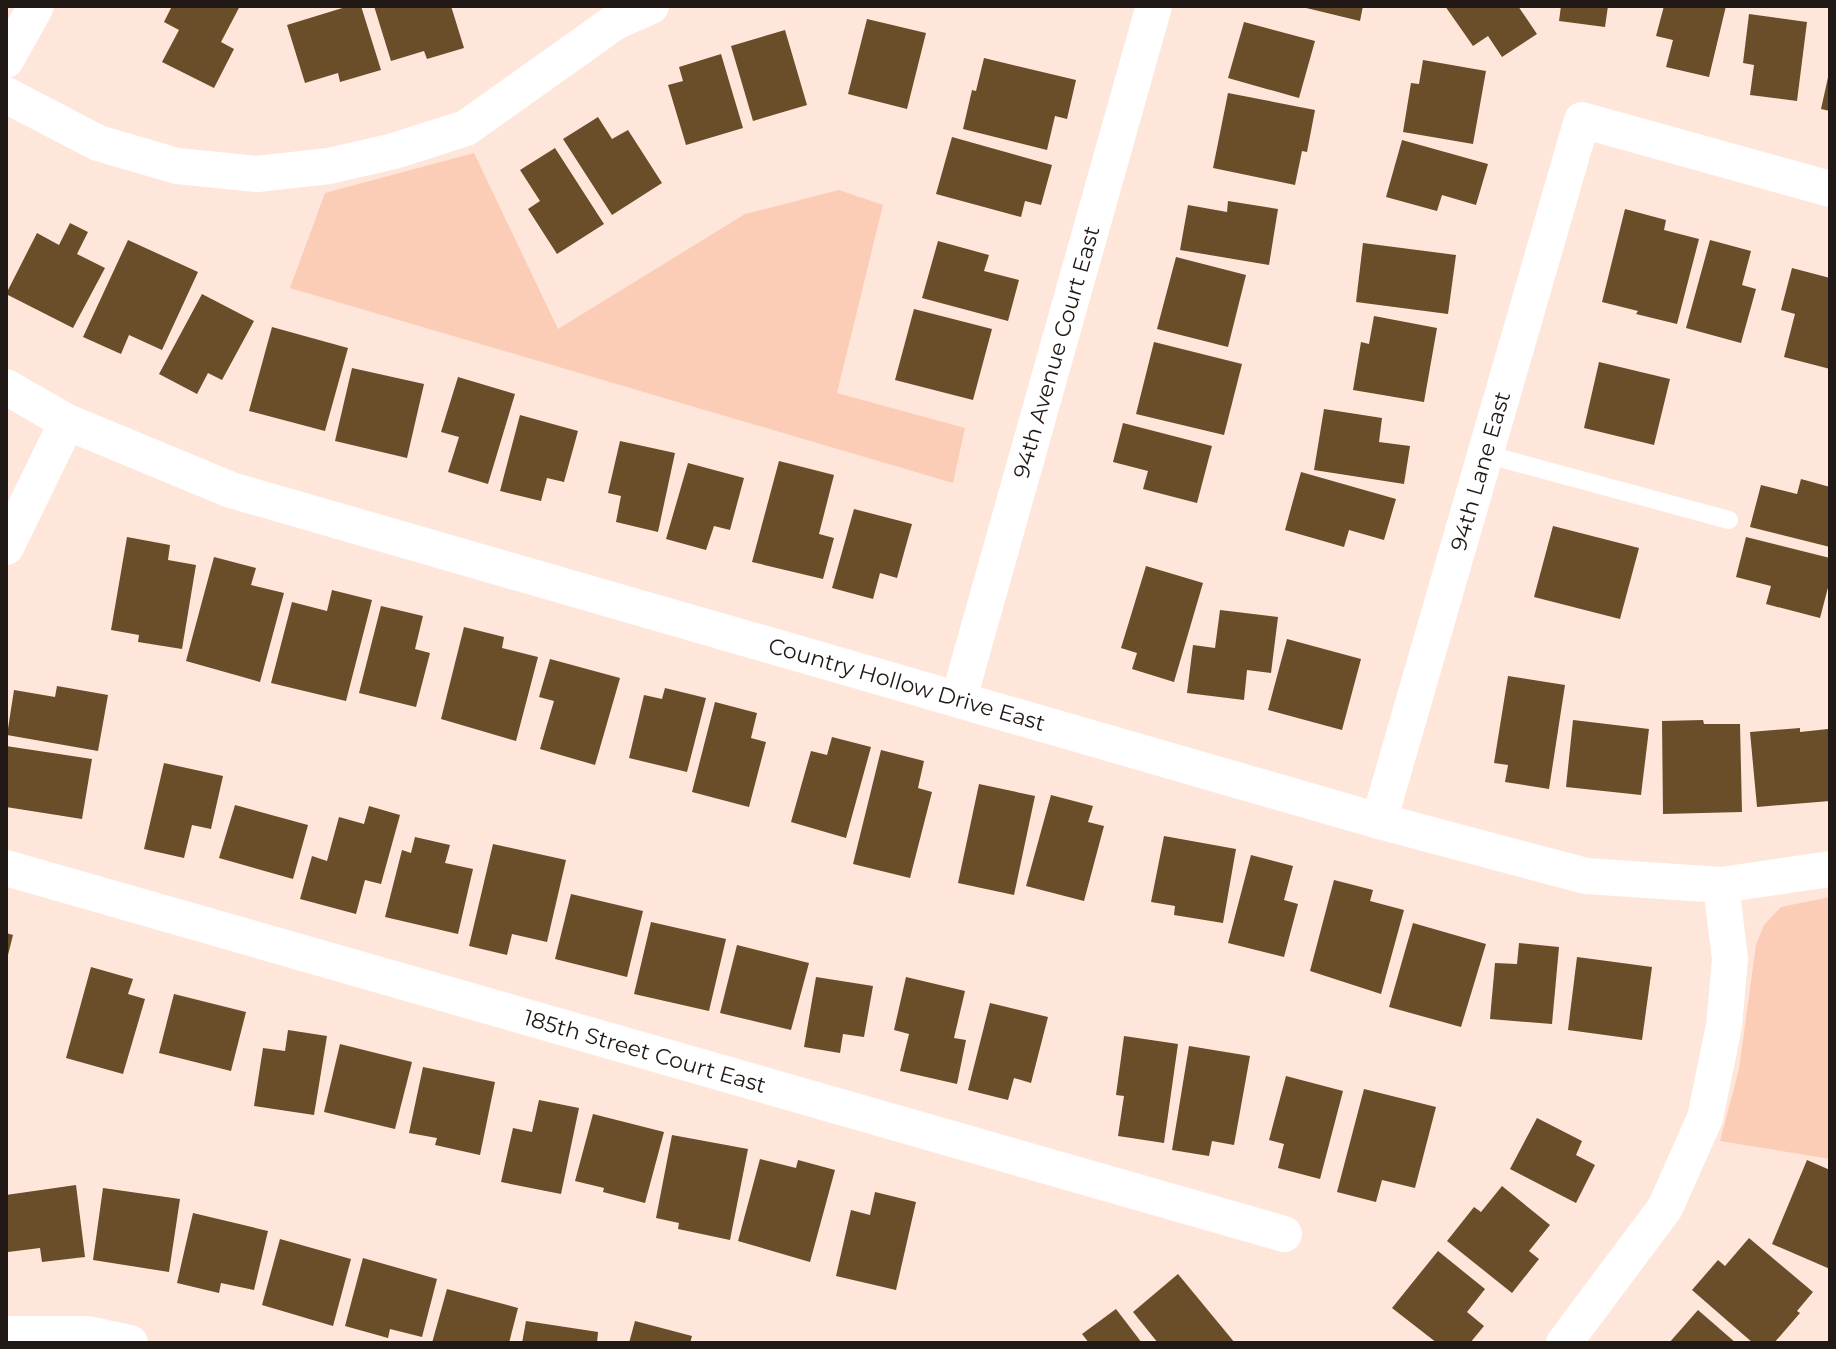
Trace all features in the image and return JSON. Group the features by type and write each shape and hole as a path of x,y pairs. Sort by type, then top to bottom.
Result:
{"street":[{"path":"6,60 36,6"},
{"path":"6,95 98,143 177,166 257,174 329,166 394,151 466,128 615,22 651,6"},
{"name":"94th Avenue Court East","path":"959,698 1146,8"},
{"name":"94th Lane East","path":"1379,821 1582,120 1830,189"},
{"name":"Country Hollow Drive East","path":"6,387 67,422 231,490 1379,821 1586,876 1721,885 1830,869"},
{"path":"6,547 67,422"},
{"name":"185th Street Court East","path":"6,868 1284,1234"},
{"path":"1564,1343 1665,1208 1705,1118 1724,1026 1730,959 1721,885"},
{"path":"6,1334 88,1334 130,1343"}],"lane":[{"path":"1485,454 1729,520"}],"shaded area":[{"path":"474,153 558,329 745,214 839,190 883,205 837,393 965,428 953,483 290,288 325,193"},
{"path":"1830,897 1830,1159 1720,1141 1739,1069 1756,945 1764,925 1781,907"}],"building":[{"path":"172,6 240,6 221,42 234,49 214,88 162,62 179,30 164,22"},
{"path":"349,6 361,6 381,70 340,82 338,73 305,83 287,25"},
{"path":"374,6 451,6 464,48 427,59 424,51 391,61"},
{"path":"1298,6 1363,6 1360,21"},
{"path":"1445,6 1518,6 1537,34 1502,57 1488,36 1473,46"},
{"path":"1561,6 1608,6 1605,27 1559,21"},
{"path":"1664,6 1726,6 1709,77 1666,67 1673,40 1656,36"},
{"path":"1749,14 1807,22 1797,101 1750,95 1754,65 1743,63"},
{"path":"867,19 926,33 907,109 848,94"},
{"path":"1244,22 1315,41 1299,98 1228,78"},
{"path":"785,30 807,105 753,121 731,46"},
{"path":"721,54 743,128 686,145 668,85 683,81 679,67"},
{"path":"984,58 1076,80 1067,119 1055,116 1047,150 963,129 972,90 976,91"},
{"path":"1423,60 1486,71 1473,144 1403,132 1411,83 1419,84"},
{"path":"1830,73 1830,111 1821,109"},
{"path":"1228,93 1315,110 1307,152 1302,151 1295,185 1213,168"},
{"path":"598,117 612,139 628,130 662,183 612,215 563,139"},
{"path":"952,137 1052,165 1041,205 1025,201 1021,217 936,194"},
{"path":"1402,140 1488,164 1476,205 1442,195 1437,211 1386,197"},
{"path":"555,148 604,224 557,254 528,209 540,201 520,170"},
{"path":"1228,201 1278,209 1269,265 1180,250 1188,205 1227,212"},
{"path":"1625,209 1666,220 1664,230 1699,239 1677,324 1602,302"},
{"path":"70,223 88,232 77,254 105,268 73,328 6,294 37,233 59,245"},
{"path":"128,240 198,272 162,350 129,335 121,354 83,337"},
{"path":"1710,240 1751,251 1742,285 1756,289 1741,343 1686,328"},
{"path":"938,241 989,255 984,271 1019,280 1008,321 922,298"},
{"path":"1363,243 1456,255 1448,314 1356,302"},
{"path":"1176,257 1246,275 1228,347 1157,329"},
{"path":"1792,268 1830,278 1830,369 1784,357 1795,314 1781,310"},
{"path":"202,294 254,321 222,380 208,373 197,394 159,374"},
{"path":"914,309 992,329 973,400 895,380"},
{"path":"1374,316 1437,328 1424,402 1353,390 1361,342 1369,344"},
{"path":"272,327 348,348 325,431 249,411"},
{"path":"1154,342 1242,364 1224,435 1136,414"},
{"path":"1599,362 1670,379 1654,445 1584,428"},
{"path":"352,368 424,384 407,458 335,441"},
{"path":"458,377 515,394 488,484 448,472 459,437 441,432"},
{"path":"1324,409 1382,418 1379,442 1410,446 1404,484 1314,470"},
{"path":"520,415 578,431 564,482 547,478 541,501 500,491"},
{"path":"1123,423 1212,446 1197,503 1143,489 1148,471 1113,462"},
{"path":"620,441 675,453 658,532 616,522 621,496 608,493"},
{"path":"779,461 834,475 819,534 834,538 823,579 752,562"},
{"path":"688,463 744,478 730,530 714,526 706,550 666,539"},
{"path":"1301,472 1396,499 1384,540 1349,530 1344,547 1285,530"},
{"path":"1801,479 1830,487 1830,547 1750,527 1761,485 1797,494"},
{"path":"854,509 912,524 897,578 880,573 873,599 832,588"},
{"path":"1553,526 1639,548 1620,619 1534,597"},
{"path":"127,537 170,545 168,560 196,565 182,649 138,642 139,635 111,630"},
{"path":"1746,537 1830,558 1830,580 1820,618 1766,604 1771,586 1736,577"},
{"path":"214,557 256,568 251,585 284,593 260,682 186,661"},
{"path":"1146,566 1203,583 1174,682 1132,669 1137,653 1121,648"},
{"path":"332,590 372,600 346,701 271,683 292,602 327,611"},
{"path":"381,606 423,616 415,649 430,653 416,707 359,693"},
{"path":"1220,610 1278,617 1271,673 1247,670 1244,700 1187,693 1193,645 1215,648"},
{"path":"464,627 504,637 502,648 538,657 516,741 441,719"},
{"path":"1287,639 1361,659 1342,730 1268,710"},
{"path":"550,659 620,678 595,765 540,749 554,701 539,697"},
{"path":"1508,676 1565,685 1549,789 1505,782 1508,765 1494,763"},
{"path":"57,686 108,695 98,751 7,735 14,690 55,697"},
{"path":"665,688 706,698 687,772 629,758 644,695 662,699"},
{"path":"715,702 757,713 751,738 766,742 749,807 692,792"},
{"path":"1573,720 1649,729 1641,795 1566,787"},
{"path":"1703,720 1704,724 1740,724 1742,812 1663,814 1662,721"},
{"path":"1800,728 1800,732 1828,729 1830,801 1757,807 1750,732"},
{"path":"832,737 871,747 846,838 791,822 811,751 827,755"},
{"path":"6,746 92,759 82,819 6,807"},
{"path":"881,750 924,761 918,788 932,792 910,878 853,864"},
{"path":"164,763 223,776 211,829 192,825 184,858 144,849"},
{"path":"979,784 1035,796 1014,895 958,883"},
{"path":"1051,795 1093,806 1088,822 1104,826 1084,901 1026,886"},
{"path":"235,805 308,825 293,879 219,858"},
{"path":"369,806 400,815 381,884 365,880 356,914 300,899 312,856 327,861 339,817 364,824"},
{"path":"1164,836 1236,849 1223,923 1174,915 1175,906 1151,902"},
{"path":"415,837 450,845 445,863 473,869 458,934 385,917 402,850 411,853"},
{"path":"493,844 566,860 547,942 512,934 507,955 469,946"},
{"path":"1251,855 1293,866 1284,900 1298,904 1284,957 1228,943"},
{"path":"1334,880 1373,890 1370,901 1404,910 1381,994 1310,971"},
{"path":"571,894 643,911 627,977 555,959"},
{"path":"651,922 726,939 709,1011 634,994"},
{"path":"1413,923 1486,944 1461,1027 1389,1007"},
{"path":"6,933 13,935 7,959 6,958"},
{"path":"1519,943 1559,947 1552,1024 1490,1019 1495,963 1517,964"},
{"path":"737,945 809,963 791,1030 720,1013"},
{"path":"1577,957 1652,967 1642,1040 1568,1030"},
{"path":"91,967 133,979 128,994 145,999 123,1074 66,1058"},
{"path":"816,977 873,986 864,1037 843,1034 840,1053 804,1047"},
{"path":"906,977 965,991 954,1038 966,1040 957,1084 900,1071 909,1034 894,1030"},
{"path":"174,994 246,1012 231,1071 159,1053"},
{"path":"990,1003 1048,1017 1031,1083 1014,1078 1008,1100 968,1090"},
{"path":"288,1030 327,1036 314,1115 254,1106 263,1048 285,1051"},
{"path":"1124,1036 1178,1044 1164,1143 1118,1136 1124,1096 1116,1095"},
{"path":"340,1044 412,1062 395,1129 324,1112"},
{"path":"1189,1046 1250,1056 1234,1145 1212,1141 1209,1156 1172,1150"},
{"path":"423,1067 495,1082 480,1155 435,1145 437,1138 409,1133"},
{"path":"1286,1076 1343,1091 1320,1179 1278,1168 1284,1144 1269,1140"},
{"path":"1364,1089 1436,1107 1415,1188 1382,1180 1376,1202 1337,1192"},
{"path":"539,1100 579,1108 561,1194 501,1182 513,1128 532,1132"},
{"path":"593,1114 664,1132 645,1203 575,1181"},
{"path":"1537,1118 1582,1141 1576,1155 1595,1165 1576,1203 1510,1169"},
{"path":"672,1135 748,1149 730,1240 678,1229 679,1223 656,1218"},
{"path":"760,1159 796,1168 798,1160 835,1170 810,1262 738,1241"},
{"path":"1807,1160 1830,1170 1830,1269 1772,1244"},
{"path":"76,1185 85,1257 42,1262 40,1248 8,1252 6,1195"},
{"path":"1502,1186 1550,1225 1529,1251 1539,1259 1512,1293 1447,1241 1474,1207 1481,1212"},
{"path":"103,1188 180,1199 169,1272 93,1260"},
{"path":"875,1192 916,1202 896,1290 836,1276 851,1210 870,1215"},
{"path":"193,1213 268,1231 254,1290 221,1283 219,1293 177,1283"},
{"path":"1749,1238 1813,1292 1797,1311 1800,1313 1774,1343 1753,1343 1692,1290 1718,1260 1725,1266"},
{"path":"280,1239 351,1259 333,1326 262,1305"},
{"path":"1438,1251 1485,1289 1467,1312 1484,1326 1470,1343 1437,1343 1392,1308"},
{"path":"363,1258 437,1279 422,1337 390,1329 388,1338 345,1326"},
{"path":"1178,1274 1235,1343 1158,1343 1133,1312"},
{"path":"447,1289 518,1308 509,1343 432,1343"},
{"path":"1116,1309 1142,1343 1089,1343 1082,1334"},
{"path":"1698,1310 1736,1343 1669,1343"},
{"path":"526,1321 598,1332 597,1343 522,1343"},
{"path":"635,1321 692,1336 690,1343 629,1343"}]}
